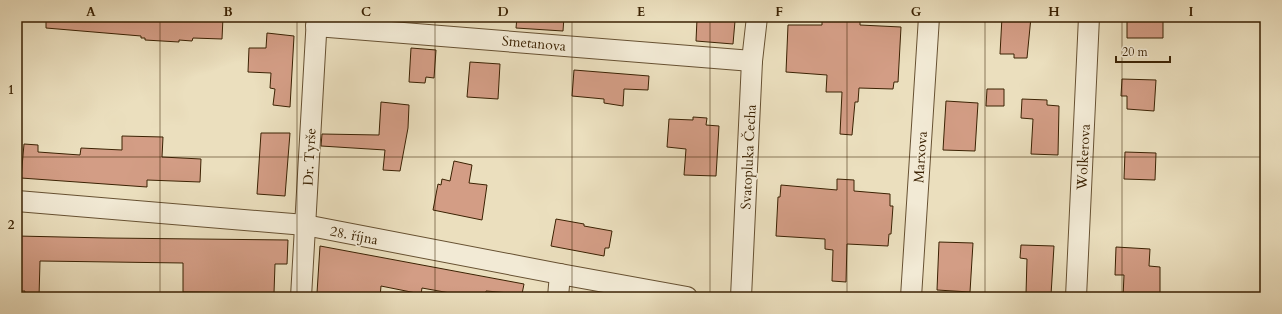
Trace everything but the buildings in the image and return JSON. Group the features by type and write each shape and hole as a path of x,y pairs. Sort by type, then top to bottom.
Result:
{"street":[{"name":"Svatopluka Čecha","path":"741,297 752,61 757,17"},
{"name":"Marxova","path":"911,297 929,17"},
{"name":"Wolkerova","path":"1076,297 1089,17"},
{"name":"Smetanova","path":"316,21 752,61"},
{"name":"Dr. Tyrše","path":"301,297 316,21"},
{"name":"28. října","path":"17,201 305,225 687,297"},
{"path":"558,297 560,274"}]}
